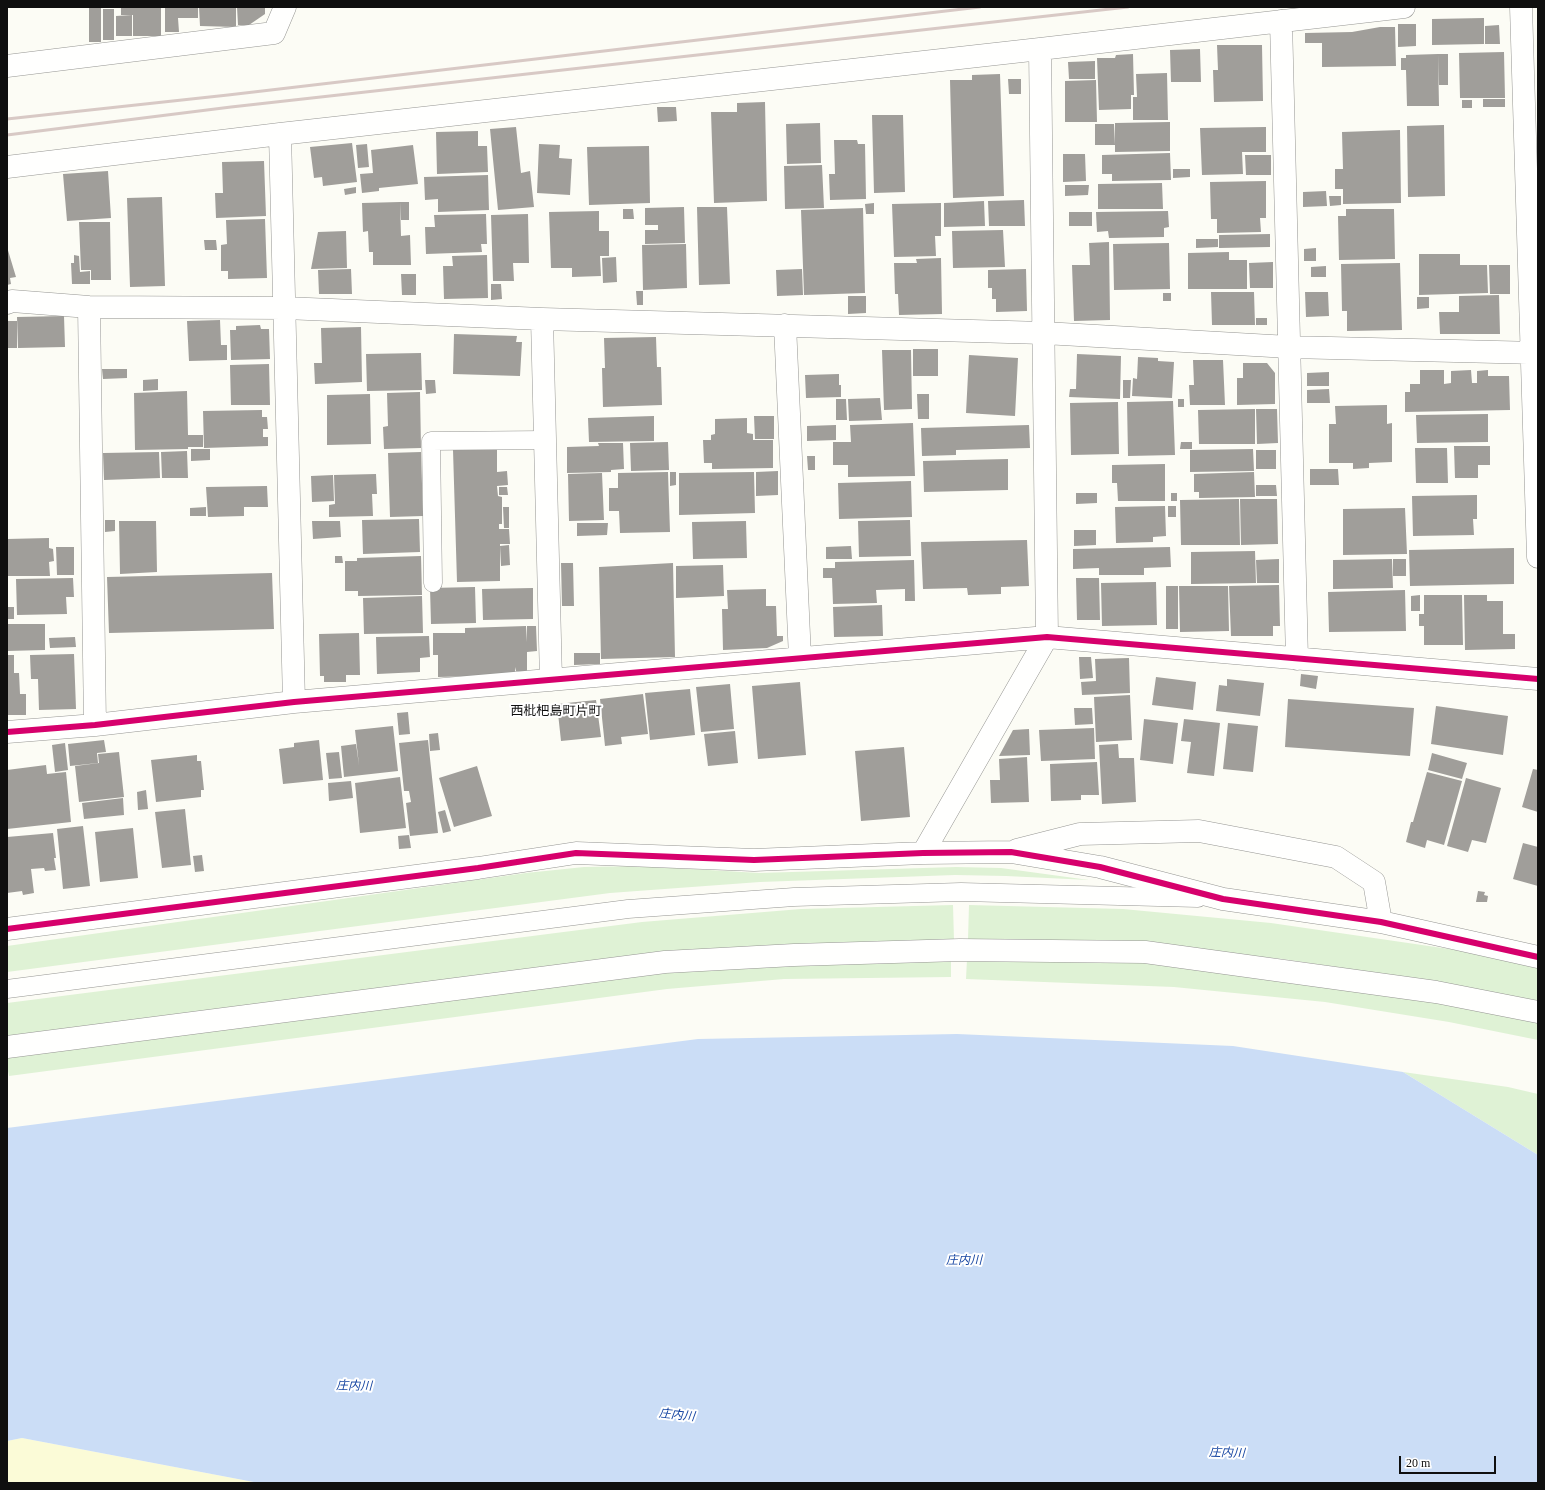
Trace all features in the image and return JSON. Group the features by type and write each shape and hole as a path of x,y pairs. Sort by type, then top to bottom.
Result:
{"street":[{"path":"7,66 274,33 288,7"},
{"path":"7,167 280,134 1404,7"},
{"path":"1521,7 1535,353 1538,557"},
{"path":"1281,21 1297,658"},
{"path":"923,852 1047,637 1040,49"},
{"path":"280,134 294,702"},
{"path":"7,302 12,301 89,307 285,308 542,319 1044,333 1289,347 1535,353"},
{"path":"89,307 95,725"},
{"path":"542,319 551,680"},
{"path":"786,325 800,658"},
{"path":"7,732 95,725 294,702 1047,637 1538,679"},
{"path":"1010,852 1080,834 1199,831 1336,857 1374,882 1381,922"},
{"path":"7,929 478,868 576,853 754,860 923,852 1010,852 1100,867 1223,899 1381,922 1538,957"},
{"path":"7,1047 666,962 794,955 960,950 1145,952 1436,992 1538,1012"}],"lane":[{"path":"433,583 431,441 544,440"},
{"path":"7,989 651,907 794,897 961,892 1223,899"}],"shaded area":[{"path":"642,866 759,873 956,867 1001,868 1089,880 955,875 760,882 610,893 7,972 7,946 526,873 584,867"},
{"path":"953,905 954,940 7,1038 7,1003 642,922 801,909"},
{"path":"969,905 1123,909 1271,923 1463,951 1538,968 1538,1002 1448,984 1283,959 1137,945 968,939"},
{"path":"951,959 951,977 784,979 667,989 9,1076 7,1066 7,1058 673,971"},
{"path":"967,959 1157,963 1443,1002 1538,1022 1538,1040 1449,1022 1325,1002 1174,987 966,979"},
{"path":"1403,1072 1508,1087 1538,1094 1538,1155"}],"sand":[{"path":"22,1438 259,1483 7,1483 7,1441"}],"water":[{"name":"庄内川","path":"957,1034 1233,1046 1403,1072 1538,1155 1538,1483 259,1483 22,1438 7,1441 7,1128 698,1039"}],"building":[{"path":"89,7 101,7 101,42 89,42"},
{"path":"121,7 161,7 161,36 133,36 133,15 121,15"},
{"path":"165,7 198,7 198,18 178,18 179,32 165,32"},
{"path":"199,7 236,7 236,27 200,26"},
{"path":"237,7 265,7 265,14 249,25 238,25"},
{"path":"103,9 114,9 114,40 103,40"},
{"path":"132,15 132,36 116,36 116,16"},
{"path":"1484,18 1484,44 1432,45 1432,19"},
{"path":"1398,24 1416,24 1416,46 1398,47"},
{"path":"1499,25 1500,44 1485,44 1485,26"},
{"path":"1380,27 1395,27 1396,66 1322,67 1322,43 1305,43 1305,33 1352,32"},
{"path":"1217,45 1262,45 1263,101 1214,102 1213,70 1218,70"},
{"path":"1200,49 1201,82 1171,82 1170,50"},
{"path":"1504,52 1505,98 1460,98 1459,53"},
{"path":"1133,54 1134,95 1131,95 1131,109 1099,110 1097,58 1115,58 1116,55"},
{"path":"1438,54 1448,54 1448,85 1439,85"},
{"path":"1438,54 1439,106 1407,106 1406,70 1401,70 1401,58 1406,58 1406,55"},
{"path":"1095,61 1095,79 1069,79 1068,62"},
{"path":"1167,73 1168,120 1133,120 1133,97 1137,97 1136,74"},
{"path":"1000,74 1004,196 953,198 950,80 972,80 972,75"},
{"path":"1008,79 1021,79 1021,94 1009,94"},
{"path":"1096,80 1097,122 1065,122 1065,81"},
{"path":"1483,99 1505,99 1505,107 1483,107"},
{"path":"1462,100 1472,100 1472,108 1462,108"},
{"path":"765,102 767,201 714,203 711,112 737,112 737,103"},
{"path":"657,107 676,107 677,121 658,122"},
{"path":"872,115 903,115 905,192 874,193"},
{"path":"1170,122 1170,151 1115,152 1115,123"},
{"path":"820,123 821,163 787,164 786,124"},
{"path":"1095,124 1114,124 1115,145 1095,145"},
{"path":"1444,125 1445,196 1408,197 1407,126"},
{"path":"516,127 521,173 530,171 534,207 498,210 490,129"},
{"path":"1266,127 1266,152 1242,152 1243,174 1202,175 1200,128"},
{"path":"1400,130 1401,203 1343,204 1343,189 1335,189 1335,169 1343,169 1342,132"},
{"path":"478,131 478,146 487,146 488,172 437,174 436,132"},
{"path":"834,140 857,140 858,144 865,144 866,199 830,200 829,174 835,174"},
{"path":"352,143 357,182 323,186 322,177 314,178 310,147"},
{"path":"367,144 369,167 358,168 356,145"},
{"path":"539,144 560,145 559,158 572,159 570,195 537,193"},
{"path":"413,145 418,184 379,188 379,191 362,193 360,174 373,173 371,150"},
{"path":"649,146 650,203 589,205 587,147"},
{"path":"1170,153 1171,180 1112,181 1112,174 1102,174 1102,155"},
{"path":"1063,154 1085,154 1086,181 1063,182"},
{"path":"1245,155 1271,155 1271,175 1246,175"},
{"path":"264,161 266,216 216,218 215,193 223,193 222,162"},
{"path":"822,165 824,208 785,209 784,166"},
{"path":"1173,169 1190,169 1190,177 1173,178"},
{"path":"108,171 111,218 67,221 63,174"},
{"path":"488,175 489,210 438,212 438,199 425,200 424,177"},
{"path":"1266,181 1266,218 1260,218 1261,232 1217,233 1217,219 1211,219 1210,182"},
{"path":"1162,183 1163,209 1098,209 1098,184"},
{"path":"1065,185 1089,185 1088,195 1065,196"},
{"path":"356,187 356,193 345,195 344,189"},
{"path":"1326,191 1327,206 1303,207 1303,192"},
{"path":"1329,196 1341,196 1341,205 1330,206"},
{"path":"162,197 165,286 130,287 127,198"},
{"path":"1024,200 1025,226 989,226 988,201"},
{"path":"984,201 985,226 944,227 944,203"},
{"path":"400,202 409,202 409,220 401,220"},
{"path":"400,202 401,236 410,235 411,265 373,265 373,252 369,252 368,231 363,232 362,203"},
{"path":"874,203 874,214 866,214 865,204"},
{"path":"941,203 941,236 935,236 936,256 894,257 892,204"},
{"path":"684,207 685,243 645,244 645,230 658,230 658,225 645,225 645,208"},
{"path":"697,207 727,207 730,284 699,285"},
{"path":"863,208 865,293 804,295 801,210"},
{"path":"623,209 633,209 634,219 623,219"},
{"path":"1346,209 1394,209 1395,259 1339,260 1338,216 1346,216"},
{"path":"599,211 599,231 609,231 609,256 600,256 601,276 572,277 572,268 551,268 549,212"},
{"path":"1168,211 1169,227 1164,228 1164,237 1109,238 1108,231 1097,232 1096,212"},
{"path":"1069,212 1092,212 1092,226 1069,226"},
{"path":"486,214 487,244 481,244 482,252 426,254 425,227 435,227 434,215"},
{"path":"528,214 529,263 513,263 514,281 493,281 491,215"},
{"path":"265,219 267,278 228,279 228,271 221,271 221,245 227,244 226,220"},
{"path":"79,222 110,222 111,280 91,280 91,270 81,270"},
{"path":"1003,230 1005,267 953,268 952,231"},
{"path":"346,231 347,268 311,269 318,232"},
{"path":"1270,234 1270,247 1219,248 1219,235"},
{"path":"1196,239 1218,239 1218,247 1196,248"},
{"path":"204,240 216,240 217,250 205,250"},
{"path":"1109,242 1110,320 1074,321 1072,265 1090,265 1089,243"},
{"path":"1169,243 1170,289 1114,290 1113,244"},
{"path":"686,244 687,288 643,290 642,245"},
{"path":"7,247 16,277 10,278 11,284 7,285"},
{"path":"1316,248 1316,261 1304,261 1304,249"},
{"path":"1229,252 1229,260 1247,260 1247,289 1188,289 1188,253"},
{"path":"1419,254 1460,254 1460,265 1487,265 1488,293 1419,295"},
{"path":"74,255 79,256 80,272 90,271 90,284 72,284 71,263 74,263"},
{"path":"487,255 488,298 444,299 443,266 453,266 452,256"},
{"path":"616,257 617,282 603,283 602,258"},
{"path":"941,258 942,314 899,315 898,294 895,294 894,263 917,263 916,259"},
{"path":"1273,262 1273,288 1250,288 1249,263"},
{"path":"1400,263 1402,330 1347,331 1347,311 1342,311 1341,264"},
{"path":"1489,265 1510,265 1510,294 1490,294"},
{"path":"1326,266 1326,277 1311,277 1311,267"},
{"path":"351,269 352,294 319,294 318,270"},
{"path":"802,269 803,295 777,296 776,270"},
{"path":"1026,269 1027,311 996,312 996,299 992,299 992,288 988,288 988,270"},
{"path":"401,274 416,274 416,295 402,295"},
{"path":"491,284 501,284 502,299 491,300"},
{"path":"636,291 643,291 643,305 637,305"},
{"path":"1211,292 1254,292 1255,325 1212,325"},
{"path":"1305,292 1328,292 1329,316 1306,317"},
{"path":"1163,293 1171,293 1171,301 1163,301"},
{"path":"1499,295 1500,334 1440,334 1439,312 1459,312 1459,296"},
{"path":"848,296 866,296 866,313 848,314"},
{"path":"1417,297 1429,297 1429,308 1417,309"},
{"path":"64,316 65,347 18,348 17,317"},
{"path":"1256,318 1267,318 1267,325 1256,325"},
{"path":"220,320 221,345 227,345 227,360 189,361 187,321"},
{"path":"7,321 17,321 17,348 7,348"},
{"path":"260,325 261,329 269,329 270,359 231,360 230,330 236,330 236,326"},
{"path":"361,327 362,382 315,384 314,363 322,363 321,328"},
{"path":"454,334 517,336 516,342 522,342 520,376 453,374"},
{"path":"656,337 657,367 661,367 662,405 603,407 602,368 605,368 604,338"},
{"path":"913,349 938,349 938,376 913,376"},
{"path":"882,350 911,350 912,409 884,410"},
{"path":"421,353 422,390 367,391 366,354"},
{"path":"1077,354 1121,356 1120,399 1069,397 1070,389 1076,389"},
{"path":"969,355 1018,358 1015,416 966,413"},
{"path":"1138,357 1158,358 1158,361 1174,362 1172,398 1132,396 1133,378 1137,379"},
{"path":"1193,360 1223,360 1225,405 1190,405 1189,385 1194,385"},
{"path":"1243,363 1267,363 1275,373 1275,404 1237,405 1237,378 1243,378"},
{"path":"269,364 270,405 231,405 230,365"},
{"path":"102,369 127,369 127,378 103,379"},
{"path":"1420,370 1444,370 1444,384 1451,383 1451,371 1471,370 1472,383 1477,383 1477,371 1488,370 1488,376 1509,376 1510,410 1405,412 1405,392 1410,392 1410,384 1420,384"},
{"path":"1329,372 1329,386 1307,386 1307,373"},
{"path":"839,374 841,397 806,398 805,375"},
{"path":"158,379 158,390 143,391 143,380"},
{"path":"425,380 435,380 436,393 426,394"},
{"path":"1123,380 1131,380 1130,398 1123,398"},
{"path":"1329,389 1330,403 1307,403 1307,390"},
{"path":"187,391 188,435 203,435 203,447 188,447 188,449 135,450 134,393"},
{"path":"420,392 421,448 384,449 383,427 388,426 387,393"},
{"path":"370,394 371,444 327,445 327,395"},
{"path":"917,394 929,394 929,419 918,419"},
{"path":"880,398 882,420 849,421 848,399"},
{"path":"836,399 846,399 847,420 836,420"},
{"path":"1178,399 1184,399 1184,407 1178,407"},
{"path":"1173,401 1175,455 1128,456 1127,402"},
{"path":"1118,402 1119,454 1071,455 1070,403"},
{"path":"1387,405 1387,424 1392,423 1392,462 1369,463 1369,468 1353,469 1353,463 1329,463 1329,424 1336,424 1335,406"},
{"path":"1255,409 1255,444 1199,444 1198,410"},
{"path":"1256,409 1277,409 1278,443 1257,444"},
{"path":"262,410 262,417 267,417 268,429 263,429 263,437 268,437 268,446 204,448 203,411"},
{"path":"1488,414 1488,442 1417,443 1416,415"},
{"path":"654,416 654,441 589,442 588,418"},
{"path":"754,416 774,416 774,439 755,439"},
{"path":"747,418 747,433 753,434 753,440 773,440 773,468 712,469 712,463 704,463 703,440 711,440 711,435 715,434 715,419"},
{"path":"913,423 915,476 848,477 848,465 833,465 833,442 851,442 850,425"},
{"path":"836,425 836,440 807,441 807,426"},
{"path":"1029,425 1030,448 956,450 956,455 922,456 921,428"},
{"path":"668,442 669,470 631,471 630,443"},
{"path":"1181,442 1192,442 1192,449 1180,449"},
{"path":"598,443 623,443 624,469 611,470 611,472 567,473 567,447 599,446"},
{"path":"1454,446 1490,446 1490,465 1478,465 1478,478 1455,478"},
{"path":"1415,448 1447,448 1448,483 1416,483"},
{"path":"191,449 210,449 210,460 191,461"},
{"path":"497,449 497,472 507,471 508,485 497,486 498,496 502,497 502,524 499,524 499,529 509,529 510,544 500,544 500,581 457,582 453,450"},
{"path":"1253,449 1254,471 1190,472 1190,450"},
{"path":"1256,450 1276,450 1276,469 1256,469"},
{"path":"187,451 188,478 162,478 161,452"},
{"path":"159,452 160,478 104,480 103,453"},
{"path":"421,452 423,516 390,517 388,453"},
{"path":"807,456 815,456 815,470 808,470"},
{"path":"1008,459 1008,490 924,492 923,461"},
{"path":"1165,464 1165,501 1118,501 1117,483 1112,483 1112,465"},
{"path":"1310,469 1338,469 1339,485 1310,485"},
{"path":"778,471 778,495 756,496 756,472"},
{"path":"668,472 670,532 620,533 619,511 609,511 609,488 618,488 618,473"},
{"path":"670,472 676,472 676,485 670,486"},
{"path":"754,472 755,513 679,515 679,473"},
{"path":"1254,472 1255,497 1199,498 1199,492 1194,492 1194,474"},
{"path":"602,473 604,520 569,521 568,474"},
{"path":"376,474 377,494 372,494 373,516 329,517 329,505 335,504 334,475"},
{"path":"333,475 334,501 312,502 311,476"},
{"path":"911,481 912,517 839,519 838,483"},
{"path":"1256,485 1276,485 1277,496 1256,496"},
{"path":"267,486 268,507 244,507 244,516 208,517 206,487"},
{"path":"499,487 507,487 508,495 499,495"},
{"path":"1076,493 1097,493 1097,503 1076,504"},
{"path":"1171,493 1177,493 1177,501 1171,501"},
{"path":"1477,495 1477,519 1473,519 1474,535 1413,536 1412,496"},
{"path":"1239,499 1240,545 1181,545 1180,500"},
{"path":"1240,499 1277,499 1278,544 1241,545"},
{"path":"1165,506 1166,536 1153,537 1153,542 1116,543 1115,507"},
{"path":"1168,506 1176,506 1176,517 1168,517"},
{"path":"206,507 206,516 190,516 190,508"},
{"path":"503,507 509,507 509,528 504,528"},
{"path":"1405,508 1407,554 1343,555 1343,509"},
{"path":"419,519 420,552 363,554 362,520"},
{"path":"105,520 115,520 115,531 105,532"},
{"path":"910,520 911,556 859,557 858,521"},
{"path":"119,521 156,521 157,572 120,574"},
{"path":"312,521 340,521 341,537 313,539"},
{"path":"746,521 747,558 693,559 692,522"},
{"path":"577,523 608,523 607,535 577,536"},
{"path":"1074,530 1096,530 1096,545 1074,546"},
{"path":"49,538 49,548 53,549 54,561 49,562 50,576 7,576 7,539"},
{"path":"1027,540 1029,586 1001,587 1001,594 968,595 967,588 923,589 921,542"},
{"path":"509,545 510,565 501,566 500,546"},
{"path":"851,546 852,559 826,559 826,547"},
{"path":"56,547 74,547 74,575 57,575"},
{"path":"1170,547 1171,567 1144,568 1144,575 1099,575 1099,568 1073,569 1073,549"},
{"path":"1514,548 1514,584 1410,586 1409,550"},
{"path":"1255,551 1256,583 1191,584 1191,552"},
{"path":"335,556 342,556 343,563 335,563"},
{"path":"421,556 422,595 358,596 358,591 345,591 345,561 357,561 357,558"},
{"path":"1279,559 1279,583 1257,583 1256,560"},
{"path":"1392,559 1393,588 1333,589 1333,560"},
{"path":"1393,559 1406,559 1406,576 1393,576"},
{"path":"914,560 915,601 905,601 905,589 876,590 877,603 833,604 832,578 823,578 823,568 835,568 835,562"},
{"path":"561,563 573,563 574,606 562,606"},
{"path":"673,563 675,657 601,659 599,567"},
{"path":"723,565 724,596 676,598 676,566"},
{"path":"272,573 274,629 109,633 107,577"},
{"path":"73,578 74,597 66,597 67,614 17,615 16,579"},
{"path":"1076,578 1099,578 1100,620 1077,620"},
{"path":"1156,582 1157,625 1102,626 1101,583"},
{"path":"1279,585 1280,626 1273,626 1273,636 1231,636 1229,586"},
{"path":"1166,586 1178,586 1178,629 1166,629"},
{"path":"1179,586 1228,586 1229,631 1180,632"},
{"path":"475,587 476,623 431,624 430,588"},
{"path":"533,588 533,619 483,620 482,589"},
{"path":"766,589 766,606 776,606 777,636 783,636 783,641 767,648 723,650 722,609 728,609 727,590"},
{"path":"1405,590 1406,631 1329,632 1328,592"},
{"path":"1420,595 1420,611 1411,611 1411,596"},
{"path":"1424,595 1462,595 1463,645 1424,645 1424,626 1419,626 1419,614 1424,614"},
{"path":"1464,595 1487,595 1487,601 1503,601 1503,634 1515,634 1515,649 1465,650"},
{"path":"422,596 423,633 364,634 363,598"},
{"path":"882,605 883,636 834,637 833,607"},
{"path":"7,607 14,607 14,619 7,619"},
{"path":"7,624 45,624 45,650 7,651"},
{"path":"526,626 527,642 527,626 536,626 537,651 527,652 527,671 516,671 515,667 515,675 438,677 438,655 433,655 433,633 465,633 465,628"},
{"path":"359,633 360,675 346,675 346,682 324,682 324,676 320,676 319,634"},
{"path":"429,636 430,657 420,658 420,672 377,674 376,637"},
{"path":"75,637 76,647 50,648 49,638"},
{"path":"574,653 600,653 600,664 574,665"},
{"path":"74,654 76,709 39,710 38,679 31,679 30,655"},
{"path":"7,655 14,655 14,673 19,673 20,694 26,694 26,715 7,715"},
{"path":"1079,657 1091,657 1093,678 1080,679"},
{"path":"1129,658 1130,693 1082,695 1081,682 1096,681 1095,659"},
{"path":"1301,674 1318,676 1316,689 1300,686"},
{"path":"1156,677 1196,682 1193,710 1152,705"},
{"path":"1227,679 1264,683 1260,716 1216,711 1219,685 1227,686"},
{"path":"800,682 806,755 758,759 752,686"},
{"path":"730,684 734,729 701,732 696,687"},
{"path":"690,689 695,735 650,740 645,693"},
{"path":"643,694 648,734 621,737 622,744 605,746 600,699"},
{"path":"1130,695 1132,740 1096,742 1094,697"},
{"path":"1288,699 1414,708 1410,756 1285,747"},
{"path":"596,700 601,737 561,741 557,704"},
{"path":"1436,706 1508,716 1503,755 1431,744"},
{"path":"1074,708 1092,708 1093,724 1075,725"},
{"path":"408,712 410,734 399,735 397,713"},
{"path":"1144,719 1178,723 1173,764 1140,760"},
{"path":"1184,719 1220,723 1214,776 1187,773 1191,742 1181,741"},
{"path":"1228,723 1258,726 1253,772 1223,769"},
{"path":"393,726 398,771 344,777 341,746 356,744 359,765 355,730"},
{"path":"1094,728 1095,759 1041,761 1039,730"},
{"path":"1029,729 1030,755 999,756 1013,730"},
{"path":"735,731 738,763 708,766 704,734"},
{"path":"438,733 440,750 430,751 429,734"},
{"path":"104,740 106,752 97,753 98,763 70,766 68,744"},
{"path":"319,740 323,780 283,784 279,749 294,747 294,743"},
{"path":"428,740 438,833 410,836 406,803 411,802 409,791 404,791 399,743"},
{"path":"65,743 68,770 55,772 52,745"},
{"path":"1118,744 1119,758 1134,758 1136,802 1102,804 1099,745"},
{"path":"904,747 910,817 861,821 855,751"},
{"path":"119,752 124,797 79,802 75,766 99,763 98,754"},
{"path":"339,752 342,778 329,779 326,753"},
{"path":"1432,753 1467,763 1462,779 1428,770"},
{"path":"197,755 197,761 201,761 204,790 201,790 201,797 156,802 151,760"},
{"path":"1027,757 1029,802 991,803 990,780 1000,780 999,759"},
{"path":"1097,762 1099,795 1081,795 1081,800 1051,801 1050,764"},
{"path":"46,765 47,774 66,772 71,822 7,829 7,770"},
{"path":"477,766 492,816 454,827 439,778"},
{"path":"1533,769 1538,770 1538,812 1522,807"},
{"path":"1427,772 1462,781 1444,845 1427,840 1425,848 1406,842"},
{"path":"400,777 406,828 360,833 355,783"},
{"path":"1466,778 1501,788 1486,843 1472,840 1468,852 1447,846"},
{"path":"351,781 353,798 329,801 328,783"},
{"path":"146,790 148,809 138,810 137,792"},
{"path":"123,798 124,815 84,819 82,803"},
{"path":"185,809 191,865 162,868 155,812"},
{"path":"445,810 451,831 443,833 438,812"},
{"path":"83,826 90,886 63,889 57,829"},
{"path":"133,828 138,878 100,882 95,832"},
{"path":"53,833 56,870 45,871 44,868 31,869 34,893 23,895 22,891 7,893 7,837"},
{"path":"409,835 411,848 399,849 398,836"},
{"path":"1523,843 1538,847 1538,886 1513,879"},
{"path":"202,855 204,871 195,872 193,856"},
{"path":"1478,891 1485,892 1484,895 1488,896 1487,902 1476,902"}],"railway":[{"path":"7,119 228,95 980,7"},
{"path":"7,135 231,107 1128,7"}],"cycle path":[{"path":"7,732 95,725 294,702 1047,637 1538,679"},
{"path":"7,929 478,868 576,853 754,860 923,853 1011,852 1100,867 1223,899 1381,922 1538,957"}],"district":[{"name":"西枇杷島町片町","path":"556,710"}]}
